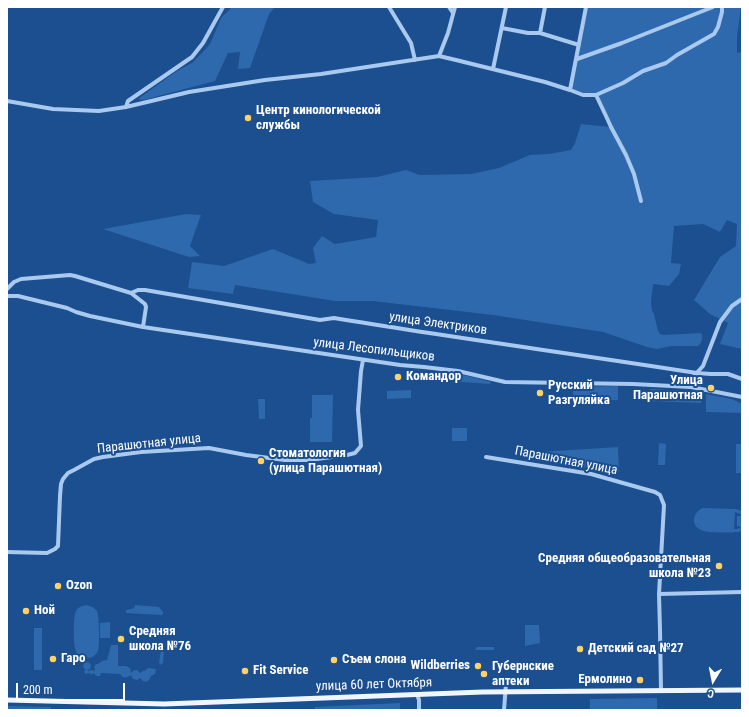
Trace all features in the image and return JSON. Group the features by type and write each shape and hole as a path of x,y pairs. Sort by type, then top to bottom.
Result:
{"main road":[{"name":"улица 60 лет Октября","path":"7,700 164,704 417,694 742,690"}],"street":[{"path":"126,107 128,101 192,57 203,43 223,7"},
{"path":"389,7 411,42 416,60"},
{"path":"449,7 453,13"},
{"path":"439,56 448,33 454,7"},
{"path":"493,69 506,7"},
{"path":"540,33 545,7"},
{"path":"570,90 586,7"},
{"path":"577,59 713,7"},
{"path":"7,101 53,109 99,111 126,107 189,92 439,56 493,69 583,95 596,95 623,83 643,71 666,63 714,34 718,27 722,7"},
{"path":"502,28 528,33 540,33 579,45"},
{"path":"596,95 626,155 634,174 641,201"},
{"path":"7,288 14,282 22,279 70,276 93,281 131,293 145,304 146,307 143,327"},
{"name":"улица Электриков","path":"131,293 138,290 145,290 320,320 334,318 697,373 728,374 742,379"},
{"name":"улица Лесопильщиков","path":"7,296 18,296 67,308 90,316 143,327 363,360 458,371 511,383 612,383 691,387 742,397"},
{"path":"691,387 694,376 703,366 720,322 732,306 742,299"},
{"name":"Парашютная улица","path":"7,552 47,553 58,546 60,496 63,479 68,473 94,459 141,452 209,448 261,457 297,461 355,453 361,448 358,410 363,360"},
{"name":"Парашютная улица","path":"486,457 591,474 655,492 660,495 664,504 659,594 661,690"},
{"path":"659,594 742,592"},
{"path":"504,710 506,684"},
{"path":"417,694 419,700 419,710"}],"shaded area":[{"path":"232,7 275,7 269,14 250,68 238,69 240,52 228,53 215,81 143,100 138,99 177,71 192,63 210,44 221,18"},
{"path":"586,7 741,7 737,37 737,53 742,52 742,349 720,344 728,323 710,314 694,300 720,257 736,246 737,224 727,220 720,232 703,224 674,226 671,263 681,264 679,274 669,286 653,284 651,302 652,311 660,334 701,333 702,340 698,346 671,346 657,349 603,332 493,315 373,301 335,301 235,285 233,294 188,288 192,262 224,266 273,249 309,264 316,263 313,248 322,236 335,244 376,237 378,220 334,214 313,202 310,181 377,177 406,170 419,175 471,174 499,168 530,155 549,154 571,150 575,143 581,124 610,127 596,95 583,95 570,90"},
{"path":"186,214 201,215 190,246 200,256 189,257 103,229"},
{"path":"439,371 460,374 491,382 490,384 435,380 436,372"},
{"path":"618,386 618,400 573,400 573,387"},
{"path":"650,389 701,392 701,403 650,401"},
{"path":"411,390 411,398 387,399 387,391"},
{"path":"706,394 732,399 742,404 742,413 706,412"},
{"path":"312,395 333,395 332,442 310,442"},
{"path":"258,399 265,399 265,419 259,419"},
{"path":"452,428 467,428 467,441 452,441"},
{"path":"659,443 666,444 665,465 658,465"},
{"path":"736,444 742,444 742,473 736,473"},
{"path":"618,447 619,472 540,461 539,452"},
{"path":"703,508 736,509 742,511 742,515 735,512 734,529 742,527 742,530 738,532 724,533 701,530 695,525 694,519 697,512"},
{"path":"737,516 742,516 742,527 737,526"},
{"path":"86,605 97,611 98,618 98,651 91,658 84,658 78,655 74,643 75,614 79,608"},
{"path":"135,605 159,607 163,614 126,613 126,610 134,608"},
{"path":"110,622 110,638 100,638 100,623"},
{"path":"525,625 539,625 540,643 525,646"},
{"path":"34,628 42,628 42,670 34,670"},
{"path":"111,645 118,645 118,666 126,666 130,668 131,673 134,670 137,670 140,673 148,668 156,669 155,674 146,682 140,678 137,680 133,679 131,675 125,678 120,674 101,673 100,676 97,676 94,673 91,675 90,673 85,674 84,671 86,670 83,667 84,663 88,662 91,665 90,669 87,670 93,670 94,672 94,667 96,664 107,660"},
{"path":"477,647 494,647 494,650 475,650"},
{"path":"164,649 163,663 160,665 161,650"},
{"path":"657,698 657,709 590,709 590,699"},
{"path":"400,703 400,710 315,710 315,707"},
{"path":"7,706 51,707 51,710 7,710"}],"place":[{"name":"Центр кинологической службы","path":"248,118"},
{"name":"Командор","path":"398,377"},
{"name":"Улица Парашютная","path":"711,388"},
{"name":"Русский Разгуляйка","path":"540,393"},
{"name":"Стоматология (улица Парашютная)","path":"261,461"},
{"name":"Средняя общеобразовательная школа №23","path":"719,566"},
{"name":"Ozon","path":"58,586"},
{"name":"Ной","path":"26,611"},
{"name":"Средняя школа №76","path":"121,639"},
{"name":"Детский сад №27","path":"580,649"},
{"name":"Гаро","path":"53,659"},
{"name":"Съем слона","path":"334,660"},
{"name":"Wildberries","path":"478,666"},
{"name":"Fit Service","path":"245,671"},
{"name":"Губернские аптеки","path":"484,674"},
{"name":"Ермолино","path":"640,680"}]}
